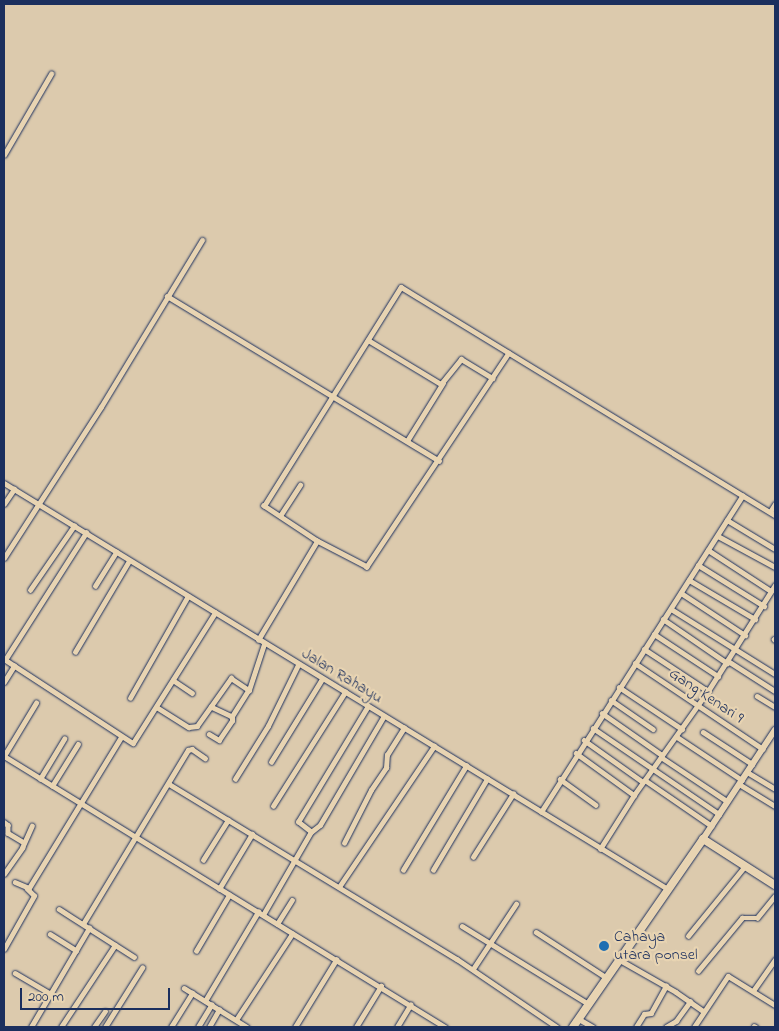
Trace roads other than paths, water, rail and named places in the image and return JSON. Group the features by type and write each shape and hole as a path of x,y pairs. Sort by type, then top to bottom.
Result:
{"main road":[{"path":"574,1027 703,839 774,882"}],"street":[{"path":"4,155 51,74"},
{"path":"4,558 101,407 202,240"},
{"path":"509,353 367,566 317,541 264,506 401,288 509,353 742,496 773,514 775,504"},
{"path":"168,296 438,461"},
{"path":"368,340 443,383"},
{"path":"407,441 443,383 461,359 493,378"},
{"name":"Jalan Rahayu","path":"4,483 298,665 668,890"},
{"path":"280,516 300,485"},
{"path":"4,504 14,489"},
{"path":"541,812 584,740 671,609 742,496"},
{"path":"727,520 775,549"},
{"path":"30,590 74,526"},
{"path":"86,533 4,660 129,743 136,742 215,613"},
{"path":"718,536 775,567"},
{"path":"258,640 317,541"},
{"path":"708,550 775,598"},
{"path":"95,586 116,552"},
{"path":"75,652 129,560"},
{"path":"698,565 764,606"},
{"path":"689,580 755,619"},
{"path":"600,849 634,795 698,707 764,606 775,585"},
{"path":"681,593 745,635"},
{"path":"130,698 188,596"},
{"path":"671,609 775,674"},
{"path":"663,619 727,662 775,691"},
{"path":"654,634 718,676"},
{"path":"209,734 219,740 248,690 264,644"},
{"path":"644,649 708,691"},
{"name":"Gang Kenari 9","path":"635,663 763,749"},
{"path":"235,779 268,726 298,665"},
{"path":"4,682 14,666"},
{"path":"158,708 194,727 214,706 229,678 248,690"},
{"path":"271,762 322,679"},
{"path":"173,680 192,693"},
{"path":"619,687 682,729"},
{"path":"273,806 344,692"},
{"path":"758,696 775,707"},
{"path":"611,700 653,729"},
{"path":"36,703 4,756 445,1027"},
{"path":"214,706 232,717"},
{"path":"311,832 298,822 368,706"},
{"path":"602,713 727,802"},
{"path":"205,1001 311,832 320,825 384,716"},
{"path":"344,843 370,790 386,768 387,754 404,728"},
{"path":"592,728 719,814"},
{"path":"703,839 752,764 763,749 772,742 775,730"},
{"path":"703,732 752,764"},
{"path":"27,889 121,737"},
{"path":"677,737 775,806"},
{"path":"40,779 64,739"},
{"path":"584,740 712,826"},
{"path":"52,786 78,744"},
{"path":"339,887 434,746"},
{"path":"83,924 189,748 205,758"},
{"path":"576,753 634,795"},
{"path":"403,870 466,766"},
{"path":"747,772 775,789"},
{"path":"433,870 487,779"},
{"path":"560,779 596,805"},
{"path":"169,784 473,969 557,1027"},
{"path":"473,857 513,794"},
{"path":"204,860 228,820"},
{"path":"4,822 8,826 8,833 23,842"},
{"path":"4,874 22,848 23,842 32,826"},
{"path":"219,889 252,834"},
{"path":"688,936 745,866"},
{"path":"4,949 34,896 15,882"},
{"path":"196,951 229,895"},
{"path":"698,971 742,918 758,918 775,896"},
{"path":"277,924 292,900"},
{"path":"473,969 516,904"},
{"path":"59,909 134,957"},
{"path":"462,926 589,1004"},
{"path":"31,1027 89,928"},
{"path":"536,932 607,978"},
{"path":"50,934 76,950"},
{"path":"236,1020 292,934"},
{"path":"61,1027 114,945"},
{"path":"295,1027 336,960"},
{"path":"620,960 666,986 703,1011"},
{"path":"754,991 775,960"},
{"path":"105,1027 142,968"},
{"path":"15,973 51,994"},
{"path":"694,1027 727,977 754,991 775,1005"},
{"path":"356,1027 381,986"},
{"path":"636,1027 644,1014 650,1014 666,986"},
{"path":"184,988 247,1027"},
{"path":"171,1027 192,993"},
{"path":"666,1027 677,1020 690,1002"},
{"path":"198,1027 211,1005"},
{"path":"397,1027 410,1005"},
{"path":"209,1027 219,1010"},
{"path":"94,1027 105,1011"},
{"path":"579,1019 593,1027"}],"place":[{"name":"Cahaya utara ponsel","path":"604,946"}]}
